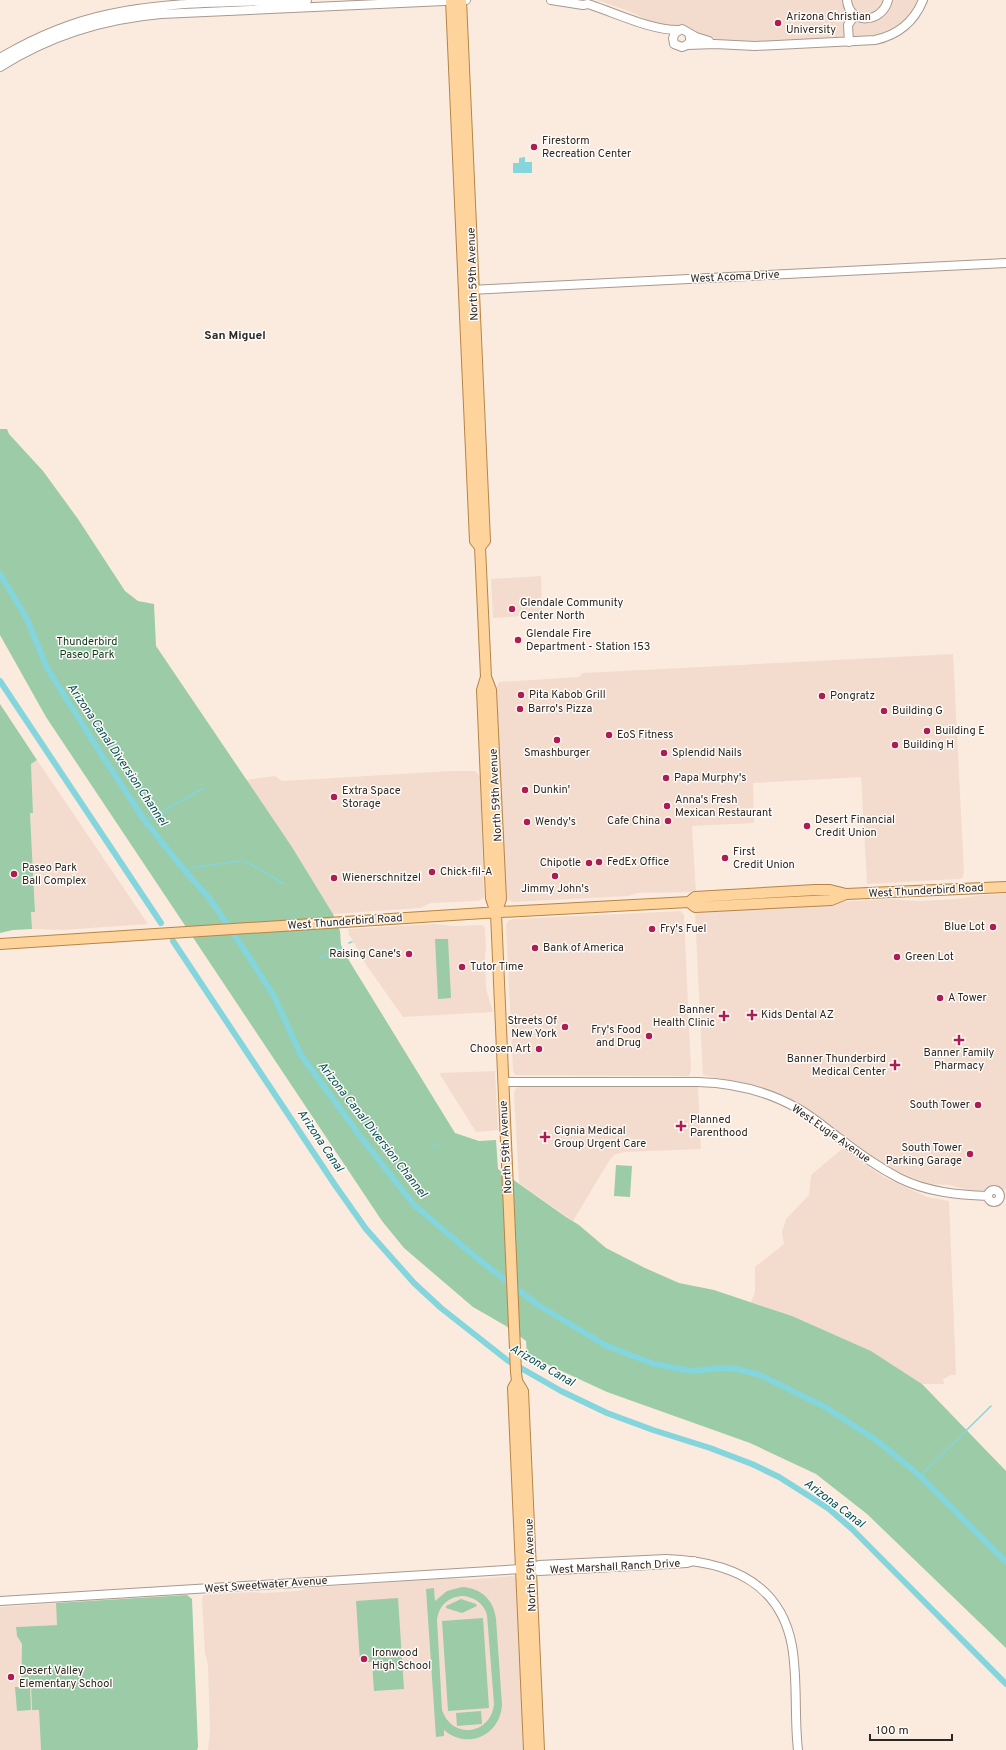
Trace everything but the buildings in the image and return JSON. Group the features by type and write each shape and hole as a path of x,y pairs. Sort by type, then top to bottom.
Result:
{"main road":[{"name":"North 59th Avenue","path":"451,0 469,290"},
{"name":"North 59th Avenue","path":"461,0 475,541 480,547 486,677 482,690 487,816 491,898 496,913 508,1176 516,1356 516,1377 513,1388 539,1750"},
{"name":"North 59th Avenue","path":"486,677 492,690 501,899 496,913"},
{"path":"487,816 491,824 493,838 498,841"},
{"name":"West Thunderbird Road","path":"0,944 689,902 695,897 815,890 830,890 846,894 1006,887"},
{"path":"756,904 773,898 812,894 815,890"},
{"name":"West Thunderbird Road","path":"689,902 695,907 756,904 832,900 846,894"},
{"name":"North 59th Avenue","path":"526,1569 531,1748"}],"street":[{"path":"0,58 43,36 75,24 110,14 160,6 307,0"},
{"path":"0,67 23,53 56,38 100,24 129,18 161,14 466,0"},
{"path":"550,0 583,5 587,2 650,25 670,30 685,30 690,34 715,44"},
{"path":"847,0 850,10 855,15 869,19 876,17 884,10 888,0"},
{"path":"650,25 679,47 687,45 715,44 755,46 875,40 896,33 908,24 918,12 923,0"},
{"path":"849,42 848,25 855,15"},
{"path":"673,41 673,35 678,30"},
{"path":"687,45 690,40 690,34"},
{"name":"West Acoma Drive","path":"469,290 1006,263"},
{"name":"West Eugie Avenue","path":"503,1082 698,1082 743,1087 771,1096 796,1107 869,1161 901,1179 941,1192 988,1196 990,1192 995,1190 1003,1196"},
{"name":"West Marshall Ranch Drive","path":"526,1569 539,1571 591,1570 687,1564 694,1561 721,1566 743,1575 759,1586 775,1605 787,1627 793,1656 798,1750"},
{"name":"West Sweetwater Avenue","path":"0,1601 526,1569"}],"shaded area":[{"name":"Arizona Christian University","path":"597,0 920,0 906,21 895,29 884,34 751,43 697,36 680,27 656,24 631,12"},
{"path":"541,576 542,615 493,618 491,579"},
{"path":"953,654 964,873 962,878 867,884 861,777 753,783 754,823 692,826 696,892 637,893 629,896 512,902 506,898 496,688 499,682 579,677 583,673"},
{"path":"37,760 148,924 62,930 32,929 31,912 35,912 30,813 33,813 31,764"},
{"path":"451,771 475,771 480,776 484,898 478,901 431,903 420,908 333,914 292,847 245,780 275,776 283,781"},
{"name":"Banner Thunderbird Medical Center","path":"1006,894 1006,1190 972,1191 949,1185 930,1184 910,1177 870,1155 816,1114 785,1096 750,1084 703,1075 695,913 698,909 892,899 918,901"},
{"path":"681,911 684,915 691,1071 689,1076 515,1075 513,1071 506,925 508,921 514,919"},
{"path":"433,924 484,926 486,948 486,989 493,1012 403,1017 362,959 362,956 349,935 348,929"},
{"path":"495,1071 498,1130 476,1132 439,1073"},
{"path":"698,1087 701,1149 624,1152 614,1155 573,1221 519,1183 514,1093 516,1088"},
{"path":"843,1148 886,1178 927,1197 949,1201 956,1375 951,1375 943,1379 944,1384 922,1384 871,1351 792,1316 751,1302 755,1292 755,1267 784,1244 782,1232 786,1219 809,1195 811,1175"},
{"name":"Ironwood High School","path":"512,1576 519,1580 524,1695 522,1714 523,1750 208,1750 210,1731 208,1665 205,1653 202,1598 204,1595 298,1591 307,1588 452,1578 465,1580"},
{"name":"Desert Valley Elementary School","path":"56,1603 58,1625 16,1627 17,1636 22,1644 21,1686 31,1686 32,1709 39,1710 41,1750 0,1750 0,1607"}],"green space":[{"name":"Thunderbird Paseo Park","path":"0,429 7,429 9,434 43,471 78,519 125,591 138,601 154,604 156,646 292,847 333,914 340,931 341,945 345,954 455,1133 479,1141 496,1140 498,1169 579,1225 606,1248 679,1283 714,1290 792,1316 871,1351 922,1384 1006,1471 1006,1648 867,1514 816,1474 750,1443 607,1392 527,1355 526,1341 506,1326 473,1307 404,1248 382,1221 46,717 0,635"},
{"path":"0,704 37,760 31,764 33,813 30,813 35,912 31,912 32,929 13,930 0,933"},
{"path":"435,939 448,939 451,998 438,999"},
{"path":"616,1165 632,1166 630,1197 614,1196"},
{"path":"462,1587 475,1590 485,1596 493,1606 495,1612 502,1705 500,1716 489,1732 481,1737 472,1739 462,1739 453,1736 444,1730 444,1736 436,1737 426,1589 434,1588 435,1601 447,1591","holes":["459,1596 476,1600 482,1605 487,1615 494,1704 491,1714 486,1722 471,1730 454,1726 447,1720 442,1710 437,1620 440,1610 446,1602"]},
{"path":"187,1595 192,1599 197,1750 41,1750 39,1710 32,1710 31,1686 21,1686 22,1644 17,1636 16,1627 57,1625 56,1603"},
{"path":"398,1598 404,1689 374,1691 372,1662 360,1662 356,1601"},
{"path":"461,1599 476,1604 477,1606 462,1613 446,1608 446,1606"},
{"path":"483,1618 489,1708 448,1711 442,1621"},
{"path":"15,1687 30,1687 31,1710 17,1711"},
{"path":"481,1711 482,1724 457,1726 456,1713"}],"water":[{"path":"525,157 525,162 532,162 532,173 513,173 513,163 519,163 519,158"}],"waterway":[{"name":"Arizona Canal Diversion Channel","path":"0,574 27,619 47,668 145,821 185,871 210,899 274,996 301,1055 360,1136 414,1205 478,1259 538,1305 607,1346 654,1364 691,1371 722,1368 737,1369 760,1375 825,1407 879,1442 920,1476 1006,1562"},
{"path":"0,681 161,923"},
{"path":"145,821 204,788"},
{"path":"185,871 191,868 239,861"},
{"path":"243,862 251,864 284,884"},
{"name":"Arizona Canal","path":"173,941 335,1185 366,1229 414,1283 441,1308 507,1360 561,1391 607,1413 752,1464 779,1477 829,1509 852,1529 1006,1684"},
{"path":"320,958 341,947"},
{"path":"433,1147 439,1143"},
{"path":"920,1476 991,1406"}],"place":[{"name":"Arizona Christian University","path":"778,23"},
{"name":"Firestorm Recreation Center","path":"534,147"},
{"name":"Glendale Community Center North","path":"512,609"},
{"name":"Glendale Fire Department - Station 153","path":"518,640"},
{"name":"Pita Kabob Grill","path":"521,695"},
{"name":"Pongratz","path":"822,696"},
{"name":"Barro's Pizza","path":"520,709"},
{"name":"Building G","path":"884,711"},
{"name":"Building E","path":"927,731"},
{"name":"EoS Fitness","path":"609,735"},
{"name":"Smashburger","path":"557,740"},
{"name":"Building H","path":"895,745"},
{"name":"Splendid Nails","path":"664,753"},
{"name":"Papa Murphy's","path":"666,778"},
{"name":"Dunkin'","path":"525,790"},
{"name":"Extra Space Storage","path":"334,797"},
{"name":"Anna's Fresh Mexican Restaurant","path":"667,806"},
{"name":"Cafe China","path":"668,821"},
{"name":"Wendy's","path":"527,822"},
{"name":"Desert Financial Credit Union","path":"807,826"},
{"name":"First Credit Union","path":"725,858"},
{"name":"FedEx Office","path":"599,862"},
{"name":"Chipotle","path":"589,863"},
{"name":"Chick-fil-A","path":"432,872"},
{"name":"Paseo Park Ball Complex","path":"14,874"},
{"name":"Jimmy John's","path":"555,876"},
{"name":"Wienerschnitzel","path":"334,878"},
{"name":"Blue Lot","path":"993,927"},
{"name":"Fry's Fuel","path":"652,929"},
{"name":"Bank of America","path":"535,948"},
{"name":"Raising Cane's","path":"409,954"},
{"name":"Green Lot","path":"897,957"},
{"name":"Tutor Time","path":"462,967"},
{"name":"A Tower","path":"940,998"},
{"name":"Kids Dental AZ","path":"752,1015"},
{"name":"Banner Health Clinic","path":"724,1016"},
{"name":"Streets Of New York","path":"565,1027"},
{"name":"Fry's Food and Drug","path":"649,1036"},
{"name":"Banner Family Pharmacy","path":"959,1040"},
{"name":"Choosen Art","path":"539,1049"},
{"name":"Banner Thunderbird Medical Center","path":"895,1065"},
{"name":"South Tower","path":"978,1105"},
{"name":"Planned Parenthood","path":"681,1126"},
{"name":"Cignia Medical Group Urgent Care","path":"545,1137"},
{"name":"South Tower Parking Garage","path":"970,1154"},
{"name":"Ironwood High School","path":"364,1659"},
{"name":"Desert Valley Elementary School","path":"11,1677"}],"district":[{"name":"San Miguel","path":"235,336"}]}
